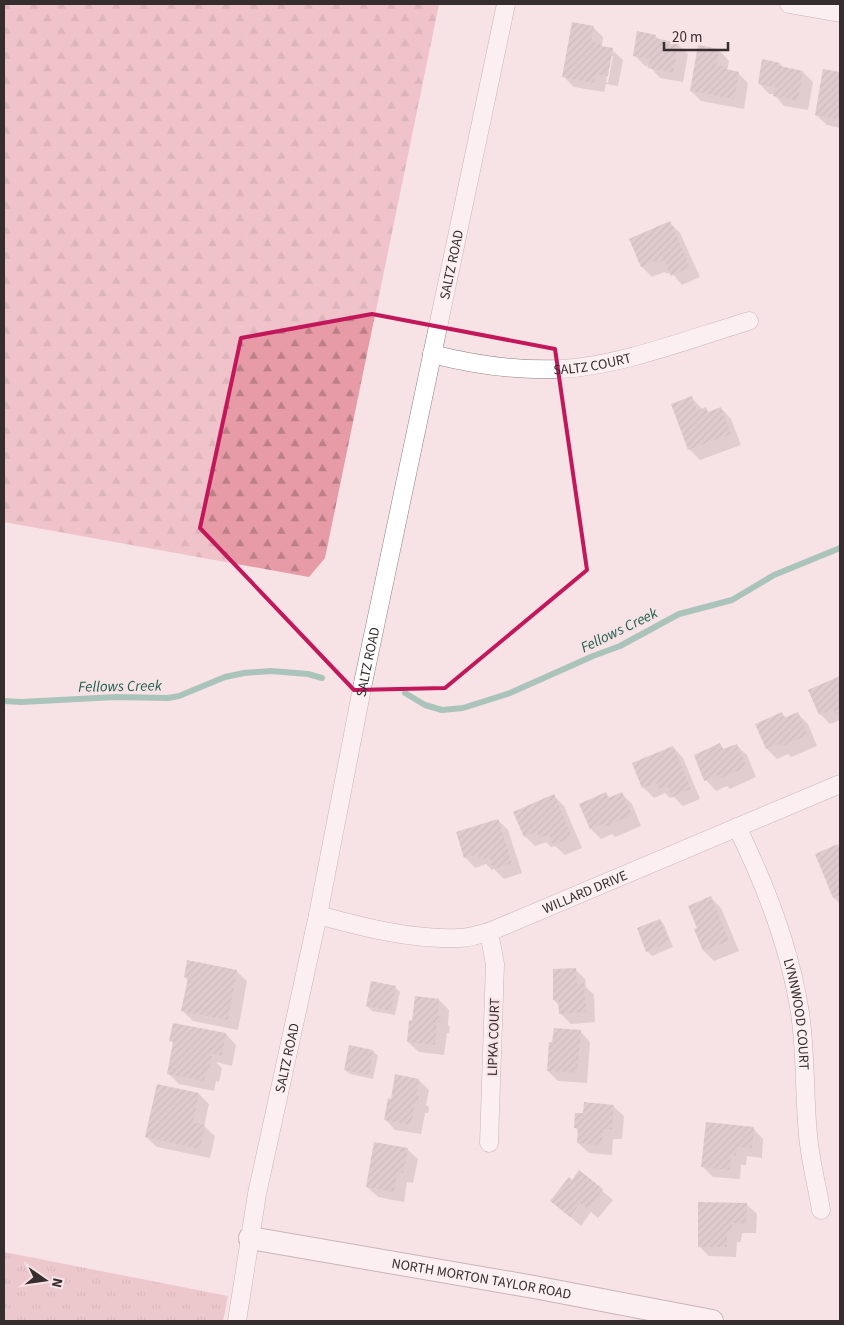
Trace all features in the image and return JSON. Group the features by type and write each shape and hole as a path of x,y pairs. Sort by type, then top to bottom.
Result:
{"street":[{"name":"SALTZ ROAD","path":"237,1321 257,1194 318,915 363,683 506,4"},
{"path":"789,4 840,13"},
{"name":"SALTZ COURT","path":"432,354 461,362 498,368 525,370 562,369 626,357 749,321"},
{"name":"WILLARD DRIVE","path":"318,915 355,925 424,937 460,938 489,932 840,784"},
{"name":"LYNNWOOD COURT","path":"737,827 772,905 784,940 800,1012 804,1049 808,1135 822,1210"},
{"name":"LIPKA COURT","path":"489,932 495,964 489,1143"},
{"name":"NORTH MORTON TAYLOR ROAD","path":"250,1238 534,1287 712,1321"}],"highlighted area":[{"path":"372,314 555,349 587,570 445,688 354,690 200,528 241,338"}],"green space":[{"path":"4,4 439,4 325,558 309,577 4,522"},
{"path":"4,1252 228,1296 223,1321 4,1321"}],"building":[{"path":"572,22 594,26 591,42 601,43 600,46 613,48 608,76 596,74 594,83 562,77"},
{"path":"637,31 656,35 655,38 678,43 673,73 648,68 650,59 633,56"},
{"path":"698,45 719,49 717,65 739,72 734,99 690,91"},
{"path":"762,59 780,63 780,66 803,71 798,101 773,96 775,87 758,84"},
{"path":"823,69 840,72 840,120 815,115"},
{"path":"670,221 690,267 671,276 664,260 655,264 654,261 641,267 629,239"},
{"path":"692,396 697,411 706,407 708,412 721,407 731,434 688,450 671,404"},
{"path":"840,676 840,713 835,715 833,709 819,715 808,690"},
{"path":"782,712 784,718 798,712 808,735 780,747 778,744 766,749 755,724"},
{"path":"720,743 723,749 737,744 747,767 718,779 717,775 704,781 694,755"},
{"path":"673,746 691,789 672,797 667,785 659,789 656,782 642,788 632,763"},
{"path":"606,792 608,798 622,792 632,815 604,827 602,824 590,829 579,804"},
{"path":"554,794 572,837 553,845 549,834 540,838 537,831 524,837 513,812"},
{"path":"498,819 512,863 493,869 489,857 480,860 478,854 464,858 456,832"},
{"path":"838,844 840,849 840,895 833,898 815,854"},
{"path":"711,896 729,941 703,951 694,929 697,928 688,906"},
{"path":"660,919 669,942 646,952 637,928"},
{"path":"187,960 237,970 228,1020 181,1011 188,978 184,977"},
{"path":"576,968 577,984 584,983 586,1012 559,1014 558,1000 553,1000 553,969"},
{"path":"371,981 396,986 391,1011 366,1006"},
{"path":"415,996 439,999 438,1015 441,1016 440,1023 437,1023 435,1045 407,1042 409,1020 412,1021"},
{"path":"173,1023 226,1033 222,1056 207,1053 206,1055 212,1056 209,1072 206,1072 204,1081 167,1074 173,1042 169,1041"},
{"path":"554,1028 581,1030 577,1073 547,1071 549,1042 552,1042"},
{"path":"349,1045 373,1050 369,1075 344,1070"},
{"path":"395,1074 419,1079 416,1095 419,1096 418,1104 415,1103 411,1125 384,1120 388,1098 391,1099"},
{"path":"157,1084 199,1093 193,1122 205,1125 200,1149 145,1137"},
{"path":"584,1102 614,1105 612,1129 603,1129 602,1145 577,1143 578,1128 574,1128 575,1113 583,1113"},
{"path":"706,1122 754,1127 752,1148 737,1147 736,1156 731,1155 730,1170 701,1167"},
{"path":"374,1142 408,1148 403,1173 397,1172 394,1192 366,1187"},
{"path":"579,1170 603,1189 588,1209 580,1203 570,1217 550,1201 569,1177 572,1180"},
{"path":"698,1202 747,1203 746,1224 732,1223 732,1232 727,1232 727,1247 698,1247"}],"waterway":[{"name":"Fellows Creek","path":"405,693 425,705 442,710 463,708 510,693 620,646 679,614 732,600 774,575 840,548"},
{"name":"Fellows Creek","path":"4,701 21,702 116,697 168,698 179,696 225,677 244,673 271,671 308,674 322,678"}]}
